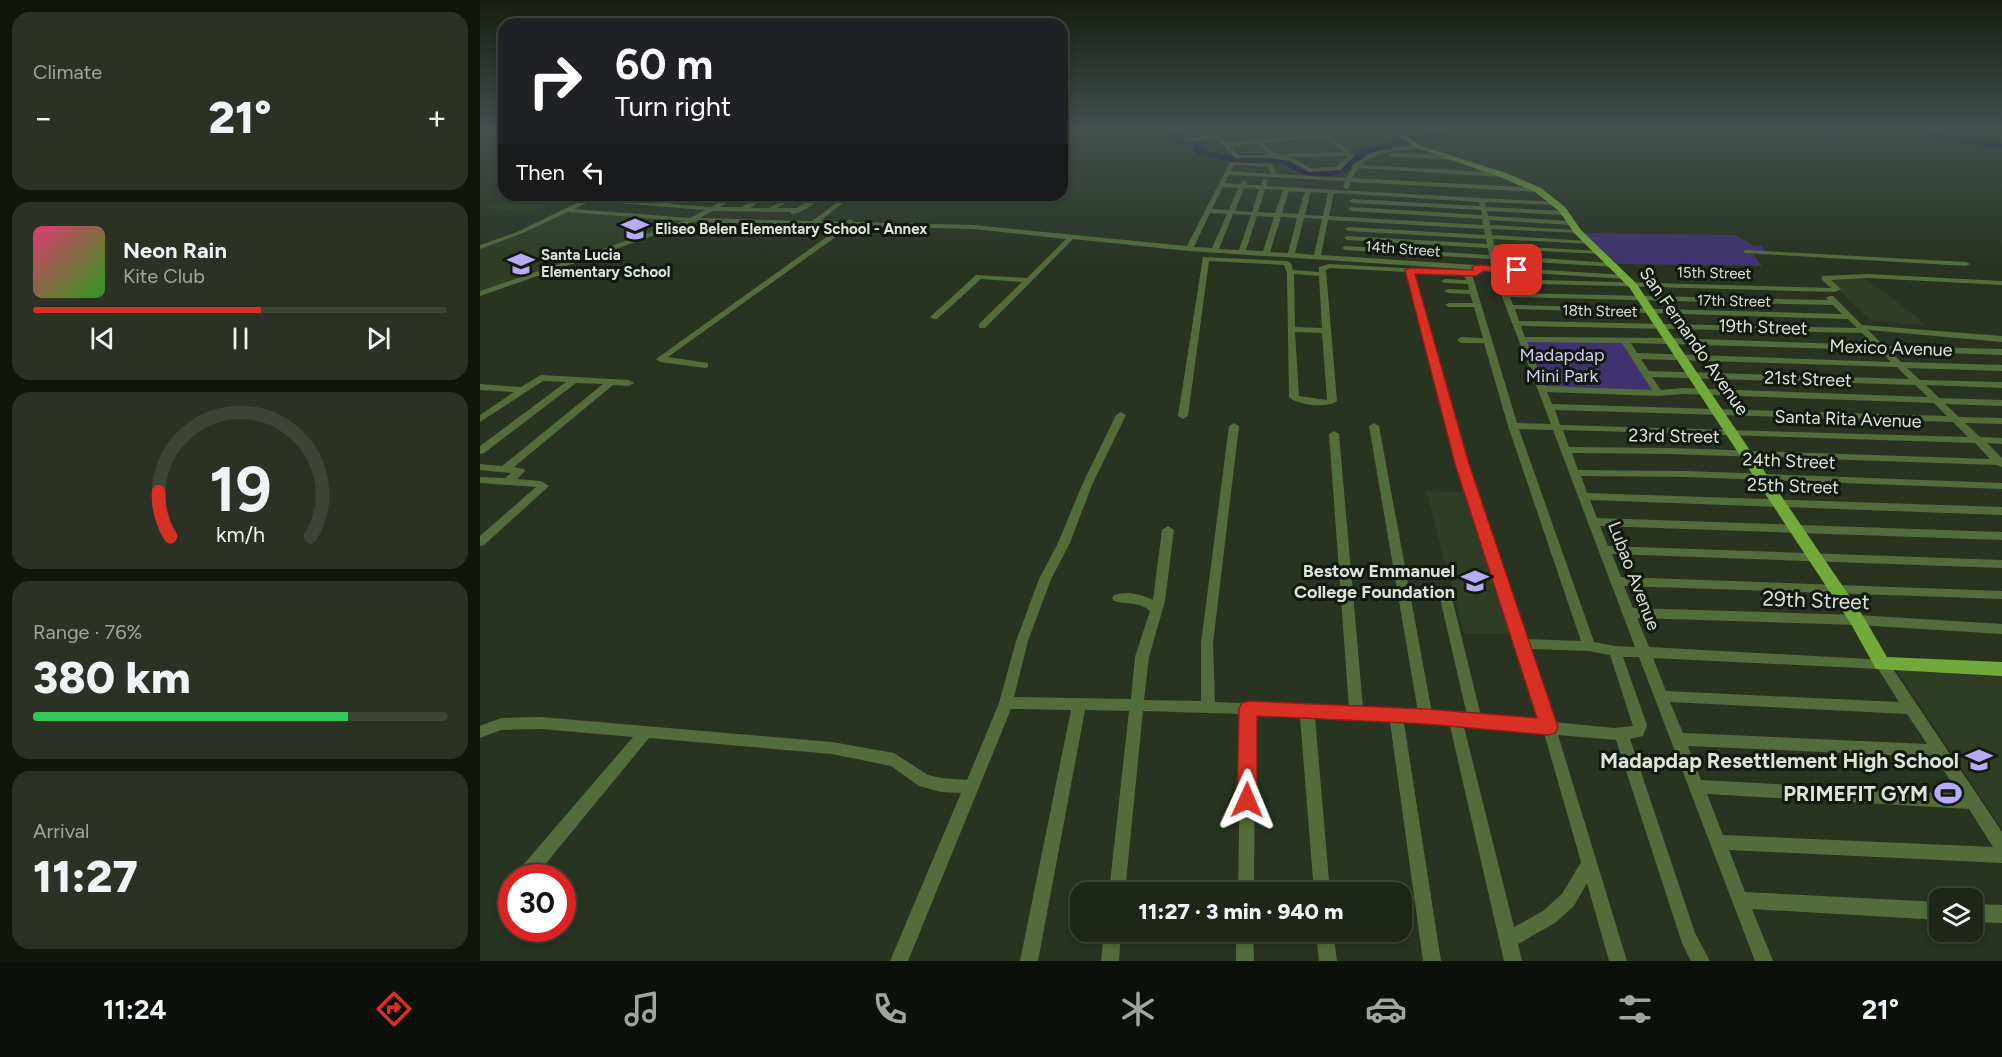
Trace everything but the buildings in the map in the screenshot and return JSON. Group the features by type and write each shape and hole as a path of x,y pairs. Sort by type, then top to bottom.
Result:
{"main road":[{"name":"San Fernando Avenue","path":"1503,175 1538,190 1555,204 1578,232 1629,281 1643,298 1776,502 1857,620 1882,664"},
{"path":"1882,664 2002,669"}],"street":[{"path":"1189,249 1226,175"},
{"path":"1215,250 1247,175"},
{"path":"1255,175 1269,175"},
{"path":"1320,175 1519,183"},
{"path":"1242,252 1266,176"},
{"path":"1348,176 1538,190"},
{"path":"1344,192 1348,176"},
{"path":"1220,185 1344,192 1353,197 1489,238 1564,213"},
{"path":"1266,254 1286,189"},
{"path":"1291,255 1308,190"},
{"path":"1317,257 1331,191"},
{"path":"1344,259 1353,197"},
{"path":"480,247 586,201"},
{"path":"615,201 712,209 799,210"},
{"path":"639,203 643,201"},
{"path":"663,205 671,201"},
{"path":"480,294 692,220 727,201"},
{"path":"743,209 757,201"},
{"path":"770,209 784,201"},
{"path":"780,220 813,201"},
{"path":"816,221 842,201"},
{"path":"1489,238 1555,204"},
{"path":"1351,209 1613,265"},
{"path":"566,210 692,220"},
{"path":"1209,211 1349,218 1600,253"},
{"name":"14th Street","path":"692,220 780,220 962,226 1189,249 1344,259 1472,278 1489,238 1629,281"},
{"path":"705,365 660,359 798,262 850,222"},
{"path":"1347,238 1489,238 1571,223"},
{"path":"1348,229 1589,243"},
{"path":"1345,248 1578,232"},
{"path":"982,326 1073,236"},
{"name":"15th Street","path":"1489,238 1629,281 1820,289"},
{"name":"Lubao Avenue","path":"1489,238 1515,323 1764,961"},
{"path":"1746,252 1966,264"},
{"path":"1183,416 1206,259 1287,263 1290,273 1294,399 1329,403 1332,401 1322,269 1329,266 1410,270 1472,278"},
{"path":"1410,270 1462,464 1549,727 1618,961"},
{"path":"1290,273 1323,274"},
{"path":"1820,289 1837,289 1825,278 1868,276 2002,282"},
{"path":"933,317 980,277 1028,280"},
{"path":"1445,281 1472,278"},
{"path":"1448,291 1472,278"},
{"path":"1472,278 1477,305 1513,426 1589,646"},
{"path":"1820,289 2001,464"},
{"path":"1505,294 1835,303"},
{"path":"1449,305 1477,305"},
{"name":"17th Street","path":"1510,307 1849,316"},
{"name":"18th Street","path":"1515,323 1862,329 2002,339"},
{"path":"1292,329 1326,331"},
{"name":"19th Street","path":"1523,339 1671,341 2002,352"},
{"path":"1461,340 1488,341"},
{"path":"1626,342 1658,393"},
{"name":"Mexico Avenue","path":"1636,356 2002,368"},
{"path":"1646,374 2002,385"},
{"path":"480,418 541,378 628,383"},
{"path":"480,451 574,380"},
{"path":"505,469 610,383"},
{"path":"481,388 520,390"},
{"name":"21st Street","path":"1541,389 1658,393 1705,392 2002,403"},
{"path":"1548,407 1716,410 2002,421"},
{"path":"899,961 1006,703 1022,641 1045,579 1064,543 1087,485 1121,415"},
{"path":"1208,708 1207,643 1234,426"},
{"path":"1374,426 1426,717"},
{"name":"Santa Rita Avenue","path":"1513,426 2002,441"},
{"path":"1334,434 1356,714"},
{"name":"23rd Street","path":"1564,450 1746,454 2001,464"},
{"path":"480,467 520,471 508,481"},
{"name":"24th Street","path":"1574,472 2002,486"},
{"path":"480,488 484,480 544,486 480,542"},
{"name":"25th Street","path":"1583,496 2002,511"},
{"path":"1594,522 2002,536"},
{"path":"1118,882 1142,657 1164,576 1168,530"},
{"path":"1604,550 2002,564"},
{"path":"1616,581 2002,595"},
{"path":"1445,594 1476,721"},
{"path":"1118,598 1135,598 1148,602 1156,609"},
{"name":"29th Street","path":"1629,613 1857,620 2002,629"},
{"path":"1522,644 1589,646 1645,653 1882,664"},
{"path":"1006,703 1248,708 1426,717 1621,734 1638,732 1640,724 1615,651"},
{"name":"San Fernando Avenue","path":"1882,664 2002,846"},
{"path":"1661,696 1909,708"},
{"path":"1029,961 1079,704"},
{"path":"1246,882 1248,708"},
{"path":"1307,711 1321,882"},
{"path":"1396,717 1432,961"},
{"path":"1456,721 1512,961"},
{"path":"480,732 491,726 515,722 832,748 878,755 894,760 924,780 941,785 972,787"},
{"path":"535,864 645,733"},
{"path":"1621,734 1688,938 1701,961"},
{"path":"1677,739 1939,751"},
{"path":"1698,787 1974,802"},
{"path":"1717,842 2002,855"},
{"path":"1508,940 1549,917 1568,900 1589,863"},
{"path":"1741,900 1929,910"},
{"path":"1983,913 2002,914"},
{"path":"1110,961 1112,942"},
{"path":"1245,942 1245,961"},
{"path":"1326,942 1328,961"}],"shaded area":[{"path":"504,201 554,201 530,212 487,208"},
{"path":"571,211 689,221 480,292 480,249 523,234"},
{"path":"1862,276 1925,325 1872,321 1826,278"},
{"name":"Bestow Emmanuel College Foundation","path":"1426,491 1469,492 1518,634 1464,633"},
{"name":"Madapdap Resettlement High School","path":"1894,666 2002,672 2002,829"}],"green space":[{"path":"1582,233 1735,235 1753,245 1762,246 1768,255 1753,254 1762,266 1617,264"},
{"name":"Madapdap Mini Park","path":"1523,339 1626,342 1658,393 1541,389"}],"place":[{"name":"Eliseo Belen Elementary School - Annex","path":"635,229"},
{"name":"Santa Lucia Elementary School","path":"521,264"},
{"name":"Bestow Emmanuel College Foundation","path":"1475,581"},
{"name":"Madapdap Resettlement High School","path":"1979,760"},
{"name":"PRIMEFIT GYM","path":"1948,793"}],"route":[{"path":"1247,800 1248,708 1426,717 1549,727 1462,464 1410,270 1476,273 1478,273 1477,267 1517,270"}]}
